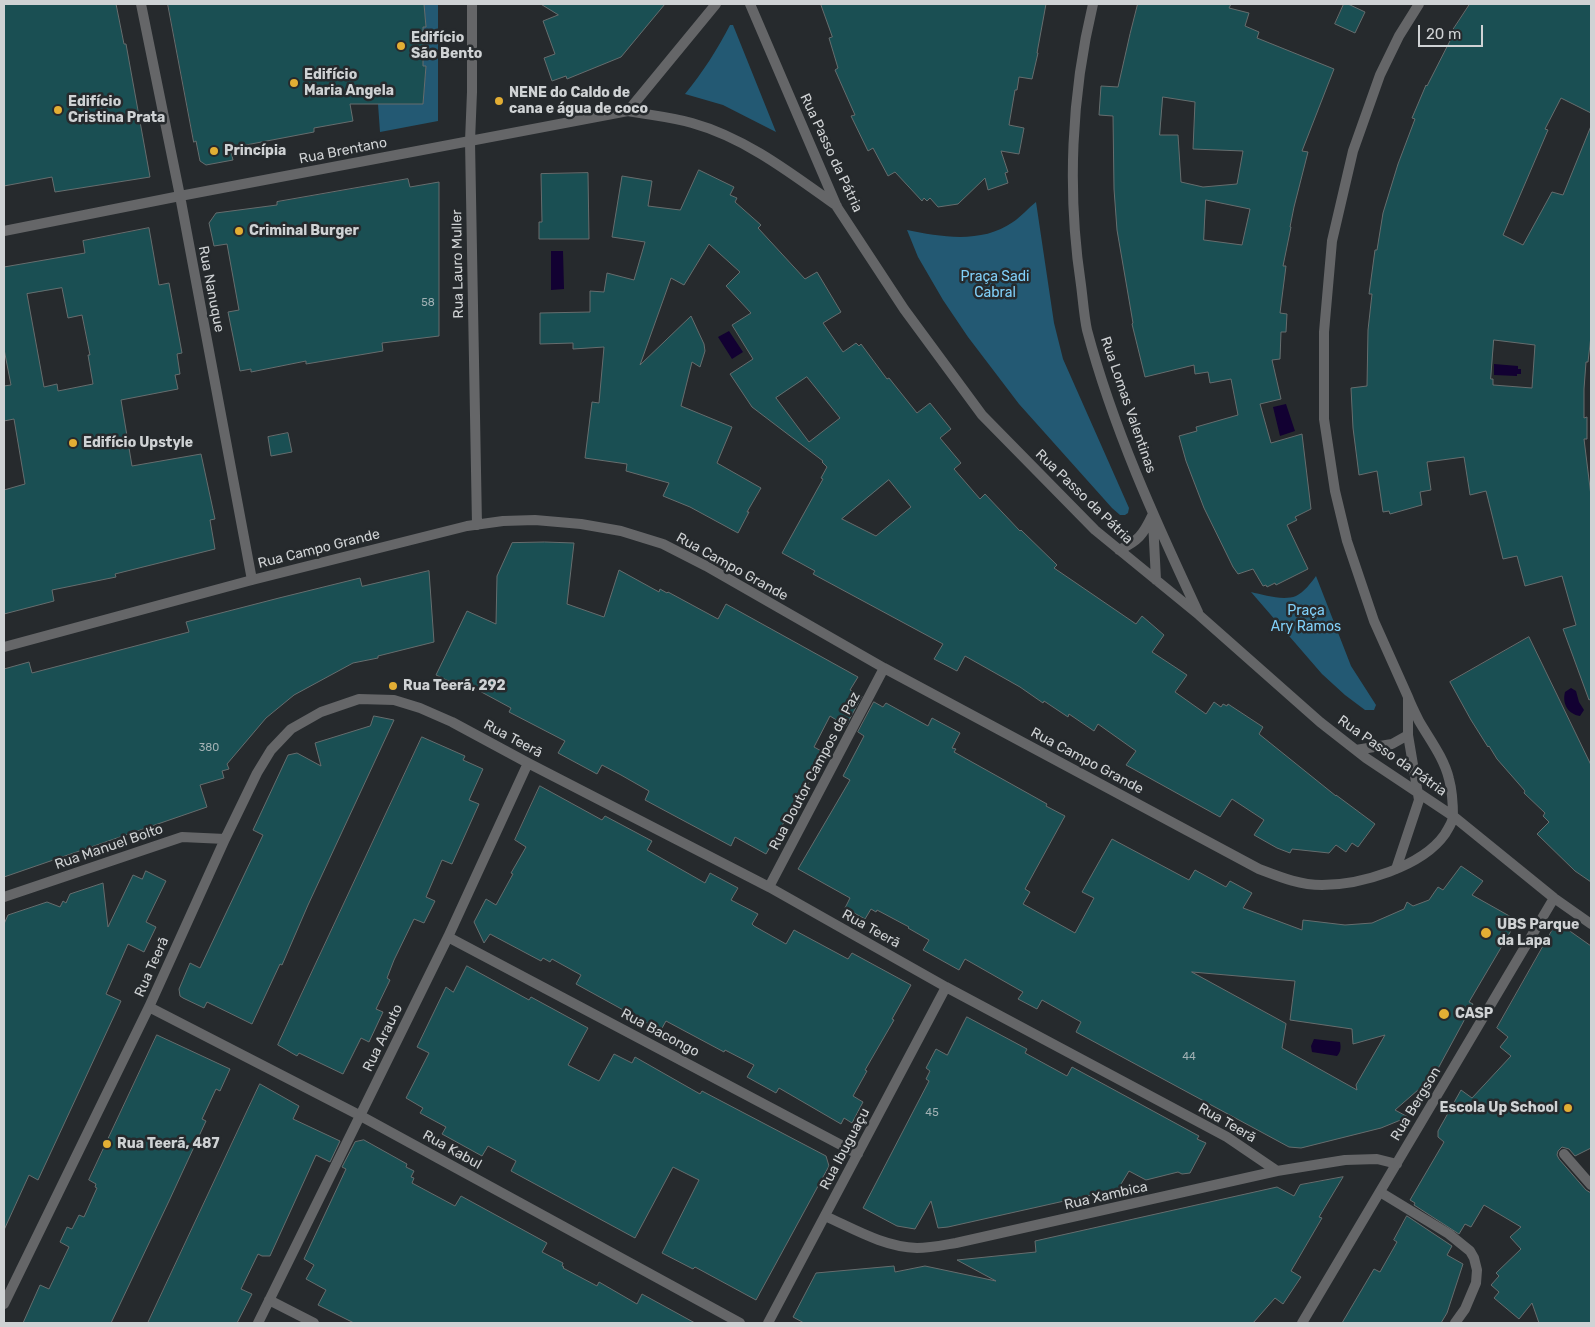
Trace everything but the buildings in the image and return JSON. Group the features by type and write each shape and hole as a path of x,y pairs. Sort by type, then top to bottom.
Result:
{"street":[{"name":"Rua Nanuque","path":"141,4 180,196 252,580"},
{"name":"Rua Lauro Muller","path":"472,4 470,141 477,525"},
{"path":"628,111 716,4"},
{"name":"Rua Passo da Pátria","path":"750,4 837,207 904,309 982,415 1095,530 1199,616 1320,722 1356,750 1453,816 1554,898 1591,924"},
{"name":"Rua Lomas Valentinas","path":"1093,4 1086,32 1078,87 1072,157 1076,253 1087,329 1112,409 1153,515 1199,616"},
{"path":"1419,4 1399,36 1380,75 1353,151 1332,241 1324,332 1324,420 1335,491 1347,541 1371,612 1418,719 1440,757 1450,779 1453,816"},
{"name":"Rua Brentano","path":"4,232 180,196 628,111 692,123 732,138 773,161 837,207"},
{"path":"1119,550 1140,537 1153,515"},
{"name":"Rua Lomas Valentinas","path":"1153,515 1156,580"},
{"name":"Rua Campo Grande","path":"4,647 252,580 477,525 502,521 535,520 581,524 621,531 663,544 706,566 884,668 1259,869 1296,883 1322,885 1352,883 1396,869 1427,852 1441,840 1452,823 1453,816"},
{"name":"Rua Doutor Campos da Paz","path":"769,887 884,668"},
{"path":"1396,869 1419,800 1408,735 1408,697"},
{"name":"Rua Teerã","path":"4,1304 148,1007 257,773 272,750 291,729 320,712 359,699 394,700 420,708 452,722 769,887 946,987 1227,1136 1278,1171"},
{"path":"1356,750 1392,744 1408,735"},
{"name":"Rua Arauto","path":"258,1323 448,937 528,762"},
{"name":"Rua Manuel Bolto","path":"4,897 182,836 225,839"},
{"name":"Rua Bergson","path":"1302,1323 1554,898"},
{"name":"Rua Bacongo","path":"448,937 858,1154"},
{"name":"Rua Ibuguaçu","path":"768,1323 946,987"},
{"name":"Rua Kabul","path":"148,1007 359,1115 740,1323"},
{"path":"1564,1154 1591,1185"},
{"name":"Rua Xambica","path":"825,1216 886,1242 917,1248 935,1247 956,1244 1278,1171 1345,1160 1377,1159 1397,1164"},
{"path":"1380,1192 1449,1234 1470,1251 1477,1270 1476,1283 1456,1323"},
{"path":"269,1300 314,1323"}],"green space":[{"path":"424,4 438,4 438,121 380,132 378,104 423,104 426,66 423,66 423,27 426,27"},
{"path":"730,25 733,25 776,132 723,105 685,94 709,61"},
{"name":"Praça Sadi Cabral","path":"1036,202 1054,323 1063,359 1129,508 1128,513 1125,515 1120,515 1112,508 1019,404 968,337 943,300 918,257 907,230 961,237 988,234 1001,229 1019,218"},
{"name":"Praça Ary Ramos","path":"1316,576 1351,666 1376,705 1374,710 1365,710 1322,674 1251,592 1285,598 1296,596"}],"shaded area":[{"path":"551,251 563,251 564,289 551,290"},
{"path":"729,331 743,352 732,359 718,337"},
{"path":"1494,364 1518,366 1518,369 1521,369 1521,374 1517,374 1517,376 1494,375"},
{"path":"1286,404 1295,431 1280,436 1273,407"},
{"path":"1571,688 1576,691 1579,702 1584,710 1580,716 1569,711 1564,701 1565,692"},
{"path":"1314,1039 1340,1042 1341,1048 1339,1053 1337,1056 1312,1052 1311,1046"}],"place":[{"name":"Edifício São Bento","path":"401,46"},
{"name":"Edifício Maria Angela","path":"294,83"},
{"name":"NENE do Caldo de cana e água de coco","path":"499,101"},
{"name":"Edifício Cristina Prata","path":"58,110"},
{"name":"Princípia","path":"214,151"},
{"name":"Criminal Burger","path":"239,231"},
{"name":"Edifício Upstyle","path":"73,443"},
{"name":"Rua Teerã, 292","path":"393,686"},
{"name":"UBS Parque da Lapa","path":"1486,933"},
{"name":"CASP","path":"1444,1014"},
{"name":"Escola Up School","path":"1568,1108"},
{"name":"Rua Teerã, 487","path":"107,1144"}]}
